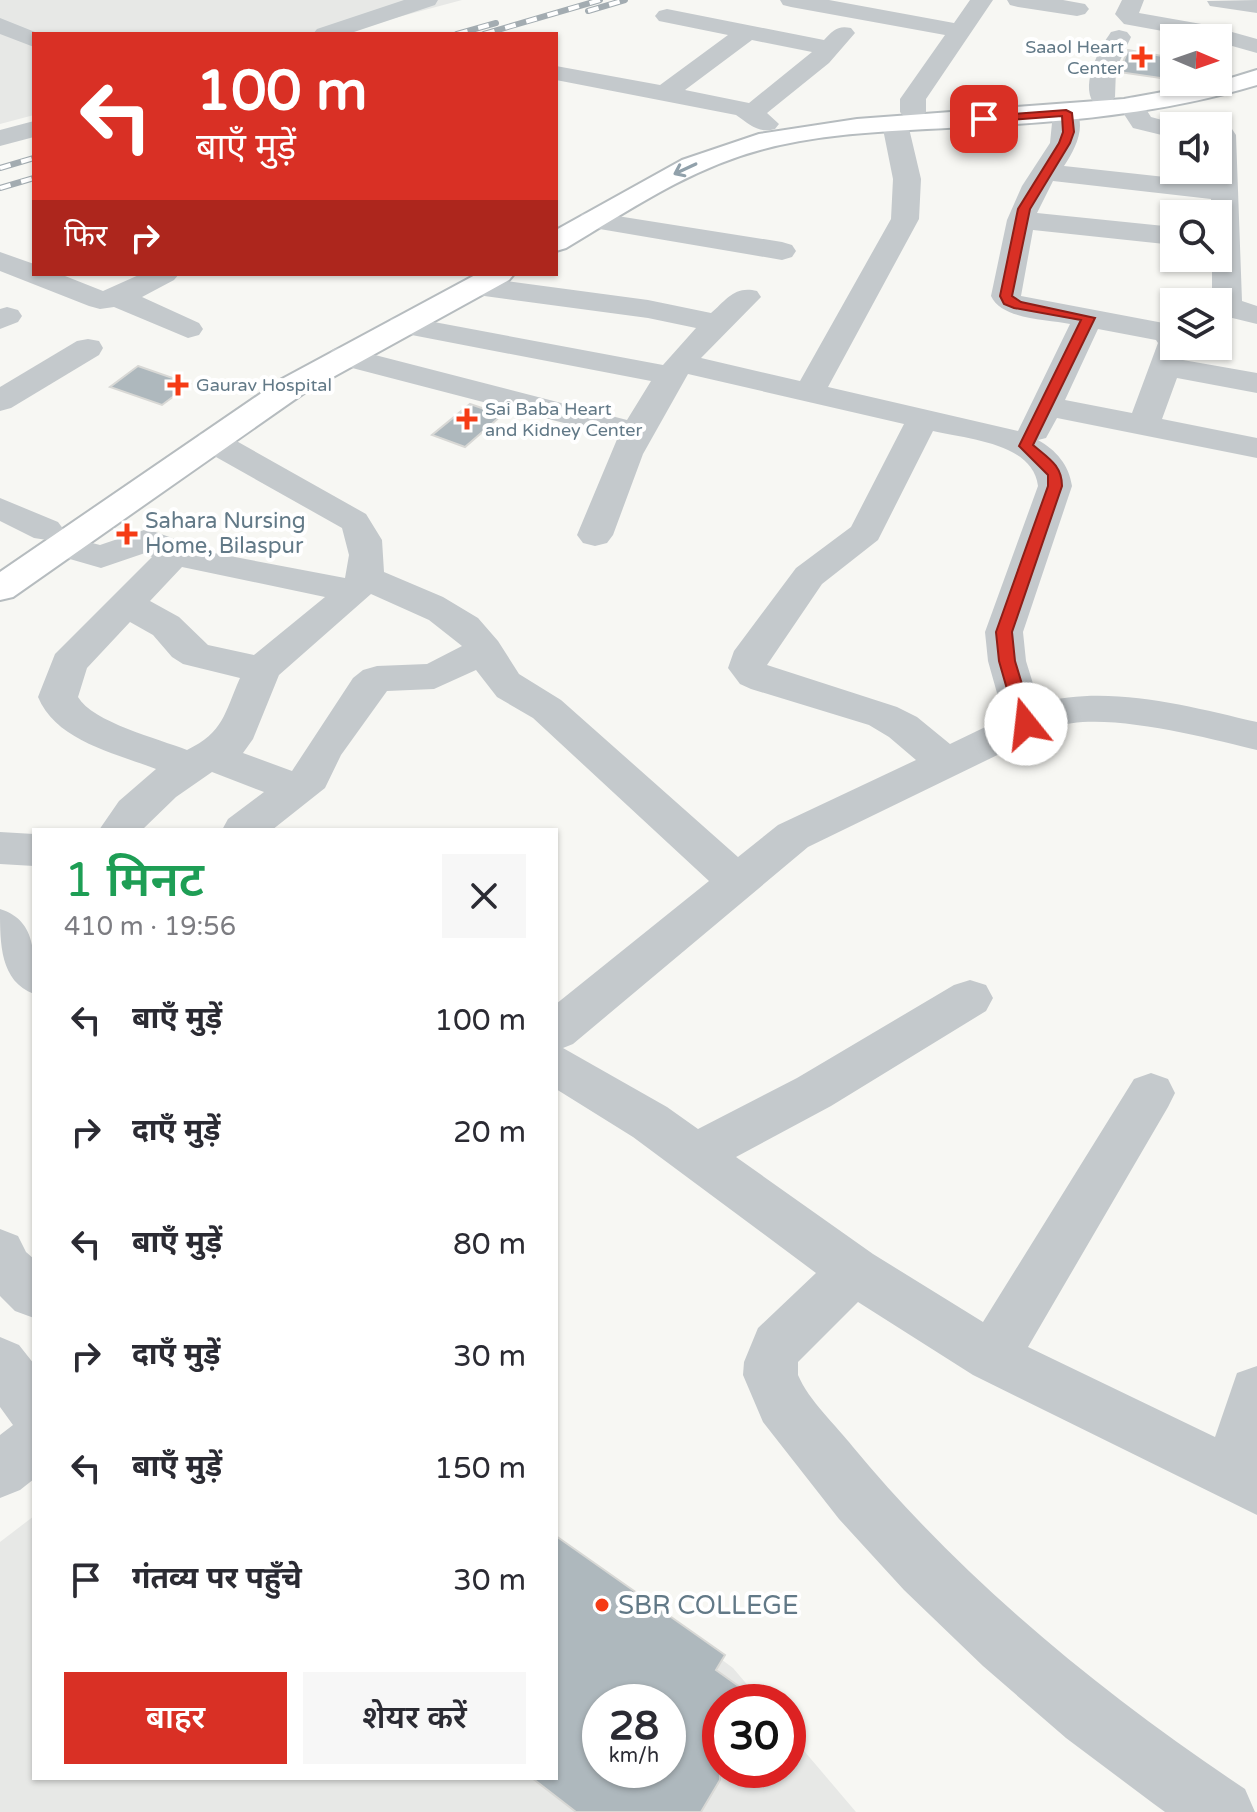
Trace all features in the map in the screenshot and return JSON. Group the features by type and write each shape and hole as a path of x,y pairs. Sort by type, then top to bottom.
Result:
{"main road":[{"path":"1232,70 1257,62"},
{"path":"558,220 676,151 760,118 1066,113 1184,97 1257,77"},
{"path":"558,241 682,170 740,147 904,118 1102,97 1160,87"},
{"path":"0,561 69,527 212,441 293,386 479,278"},
{"path":"0,589 69,527 296,364 479,278"}],"street":[{"path":"331,32 427,0"},
{"path":"791,0 961,31"},
{"path":"809,393 905,219 904,118 913,99 982,0"},
{"path":"1018,0 1077,9"},
{"path":"1133,0 1127,14 1132,19 1161,24"},
{"path":"1210,24 1218,1 1257,6"},
{"path":"558,73 666,93 760,118 836,40 747,32 667,16"},
{"path":"0,25 32,39"},
{"path":"666,93 747,32"},
{"path":"1102,97 1104,69 1119,37"},
{"path":"1232,39 1257,46"},
{"path":"1131,105 1142,123 1160,127"},
{"path":"1066,113 1069,132 1065,143 1024,209 1006,296 1008,301 1168,333 1173,343 1144,425"},
{"path":"0,138 32,130"},
{"path":"1046,172 1224,192"},
{"path":"1224,200 1225,184"},
{"path":"592,220 782,251"},
{"path":"1021,220 1160,235"},
{"path":"1232,248 1257,256"},
{"path":"8,251 32,265"},
{"path":"1225,272 1228,305 1237,312 1257,315"},
{"path":"51,276 88,297 109,300 160,276"},
{"path":"479,278 718,324"},
{"path":"118,297 188,329"},
{"path":"595,535 613,479 636,432 676,370 746,297"},
{"path":"1026,446 1088,318"},
{"path":"402,325 486,343 809,393 981,432 1026,446 1050,466 1055,475 1055,486 1004,632 1007,661 1026,724"},
{"path":"0,401 88,348"},
{"path":"344,356 514,403 636,432"},
{"path":"1165,366 1257,383"},
{"path":"1045,406 1257,448"},
{"path":"923,419 866,532 859,540 819,564 748,660 747,668 765,680 883,716 903,727 945,762"},
{"path":"122,828 161,788 224,749 233,739 262,670 284,645 359,584 365,539 363,530 354,521 212,441"},
{"path":"0,508 69,527 101,557 147,540 175,554 236,570 359,584 439,611 466,627 485,650 501,678 513,689 547,709 737,881"},
{"path":"175,554 69,663 58,697 63,709 85,725 199,762 297,788"},
{"path":"127,604 166,626 185,648 196,655 215,662 262,670"},
{"path":"246,828 317,770 323,751 367,687 377,679 434,676 485,650"},
{"path":"558,1029 793,836 1026,724 1062,710 1093,708 1257,736"},
{"path":"0,848 32,850"},
{"path":"0,926 32,973"},
{"path":"694,1155 814,1092 970,998"},
{"path":"558,1066 650,1122 854,1271 992,1357 1244,1480 1257,1392"},
{"path":"992,1357 1151,1093"},
{"path":"0,1252 6,1267 32,1292"},
{"path":"854,1271 777,1346 769,1361 770,1380 783,1403 887,1529 997,1636 1085,1715 1222,1812"},
{"path":"0,1363 32,1405"},
{"path":"0,1470 32,1445"}],"shaded area":[{"path":"0,0 462,0 342,32 32,32 32,116 0,124"},
{"name":"SBR COLLEGE","path":"32,1518 32,1780 558,1780 558,1537 733,1668 747,1684 702,1684 702,1788 806,1788 806,1753 856,1812 0,1812 0,1542"}],"building":[{"path":"1128,50 1160,56 1160,78 1119,72"},
{"path":"138,366 190,384 162,405 110,387"},
{"path":"470,404 502,415 465,447 432,435"},
{"path":"558,1537 725,1655 716,1670 736,1684 702,1684 702,1788 715,1788 701,1812 576,1812 535,1780 558,1780"}],"railway":[{"path":"491,32 600,0"},
{"path":"588,11 625,0"},
{"path":"464,32 496,23"},
{"path":"0,168 32,159"},
{"path":"0,188 32,179"}],"place":[{"name":"Saaol Heart Center","path":"1142,57"},
{"name":"Gaurav Hospital","path":"178,385"},
{"name":"Sai Baba Heart and Kidney Center","path":"467,419"},
{"name":"Sahara Nursing Home, Bilaspur","path":"127,534"},
{"name":"SBR COLLEGE","path":"602,1605"}],"route":[{"path":"984,119 1066,113 1069,132 1065,143 1024,209 1006,296 1008,301 1018,305 1088,318 1026,446 1050,466 1055,475 1055,486 1004,632 1007,661 1026,724"}]}
